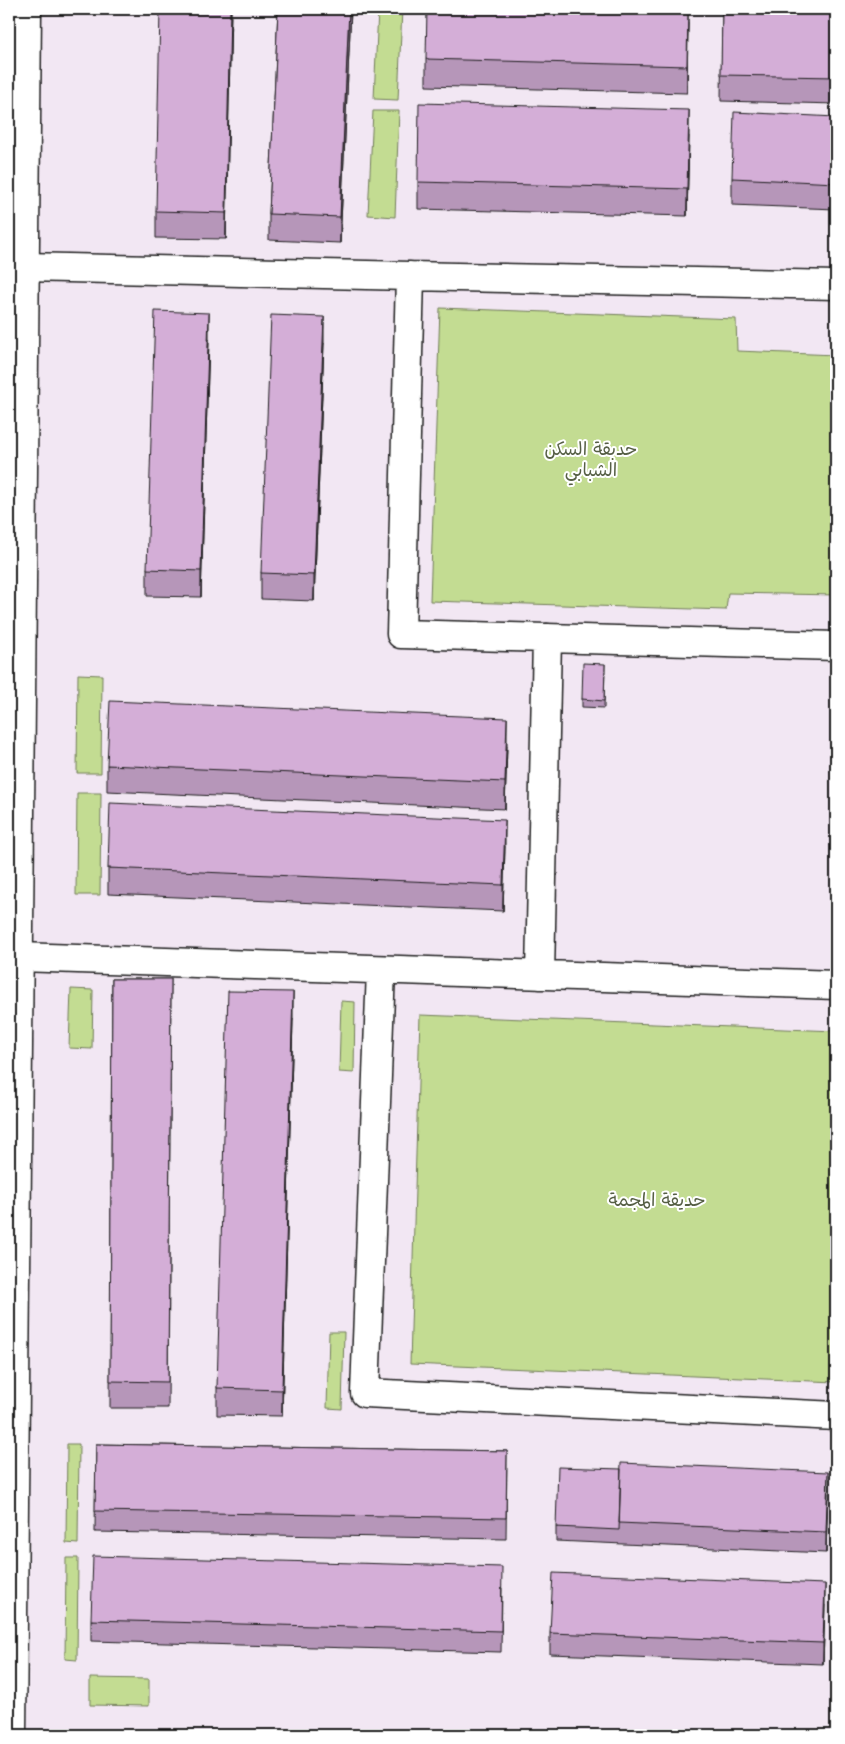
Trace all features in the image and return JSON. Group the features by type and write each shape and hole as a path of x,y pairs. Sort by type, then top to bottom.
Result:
{"street":[{"path":"12,1735 25,267 31,15"},
{"path":"25,267 836,285"},
{"path":"410,276 401,634 836,646"},
{"path":"540,975 547,638"},
{"path":"19,957 836,985"},
{"path":"381,970 365,1393 836,1416"}],"green space":[{"path":"378,9 402,9 398,100 374,99"},
{"path":"373,111 399,111 395,217 368,215"},
{"name":"حدبقة السكن الشبابي","path":"440,308 736,319 737,351 836,355 836,595 728,593 726,610 430,601"},
{"path":"78,674 102,675 101,773 77,773"},
{"path":"77,793 101,793 100,895 76,895"},
{"path":"71,989 93,990 92,1049 69,1048"},
{"path":"341,1001 355,1002 354,1073 339,1072"},
{"name":"حديقة المجمة","path":"420,1015 836,1031 836,1382 410,1364"},
{"path":"329,1332 344,1332 342,1409 327,1408"},
{"path":"67,1444 79,1444 78,1544 66,1543"},
{"path":"66,1558 78,1558 77,1660 65,1659"},
{"path":"90,1678 149,1679 149,1706 90,1705"}],"building":[{"path":"160,9 230,9 226,213 156,211"},
{"path":"278,9 349,9 340,217 269,214"},
{"path":"427,9 688,9 687,66 426,59"},
{"path":"722,9 836,9 836,77 721,75"},
{"path":"419,103 689,110 687,189 418,182"},
{"path":"734,112 836,117 836,183 732,178"},
{"path":"155,311 209,313 201,571 147,569"},
{"path":"271,315 324,317 314,575 261,573"},
{"path":"583,663 605,664 604,701 582,699"},
{"path":"110,701 507,718 505,782 107,765"},
{"path":"110,803 505,820 503,885 108,868"},
{"path":"112,979 171,979 168,1382 110,1381"},
{"path":"228,991 293,992 282,1390 217,1388"},
{"path":"96,1444 507,1451 506,1518 95,1511"},
{"path":"621,1463 828,1472 826,1532 619,1523"},
{"path":"558,1467 621,1469 619,1530 556,1527"},
{"path":"93,1556 502,1567 501,1631 91,1620"},
{"path":"553,1573 825,1584 823,1643 550,1633"}]}
